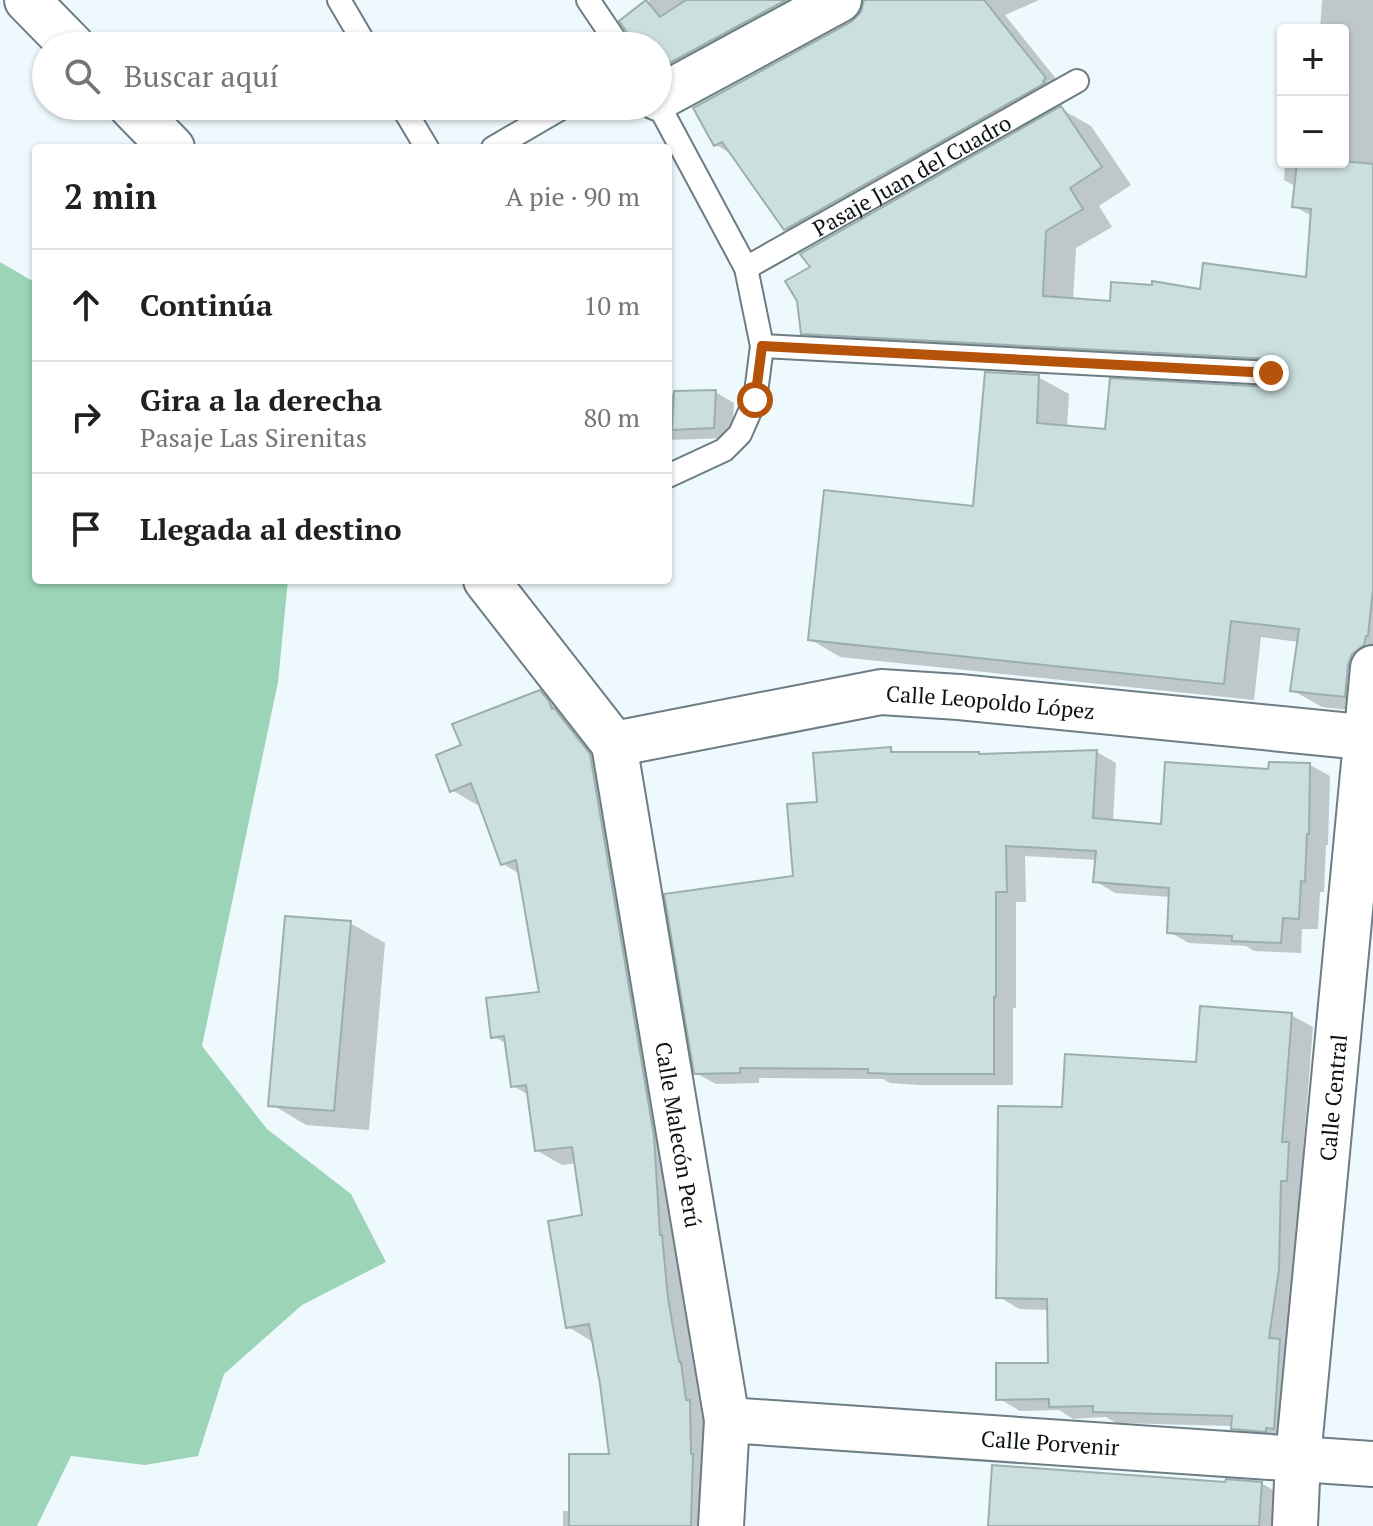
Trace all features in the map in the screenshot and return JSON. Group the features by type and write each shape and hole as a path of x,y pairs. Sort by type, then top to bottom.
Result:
{"street":[{"path":"27,0 58,32"},
{"path":"672,93 839,0"},
{"path":"145,120 168,144"},
{"path":"489,584 614,744"},
{"name":"Calle Central","path":"1295,1526 1298,1458 1370,738 1373,668"},
{"name":"Calle Leopoldo López","path":"614,744 881,692 974,698 1370,738"},
{"name":"Calle Malecón Perú","path":"614,744 727,1420 721,1526"},
{"name":"Calle Porvenir","path":"727,1420 1373,1464"}],"lane":[{"path":"339,0 358,32"},
{"path":"588,0 610,32"},
{"name":"Pasaje Juan del Cuadro","path":"746,268 1077,81"},
{"path":"410,120 425,144"},
{"path":"500,144 541,120"},
{"path":"668,120 746,268 762,346 755,400 740,434 724,450 672,474"},
{"path":"762,346 1271,373"}],"green space":[{"path":"0,262 32,281 32,584 288,584 278,682 202,1046 267,1129 351,1194 386,1262 302,1305 224,1374 198,1456 145,1465 71,1456 37,1526 0,1526"}],"building":[{"path":"646,0 660,17 686,0 786,0 672,62 672,32 627,32 619,21"},
{"path":"864,0 984,0 1046,78 1045,83 784,230 722,142 714,146 693,108 851,22 861,12"},
{"path":"1061,106 1102,167 1070,188 1083,209 1046,231 1043,296 1110,301 1111,282 1152,285 1152,281 1200,289 1203,263 1306,277 1311,209 1292,207 1296,168 1349,168 1349,162 1373,164 1373,589 1368,636 1364,645 1352,654 1345,697 1290,691 1299,629 1231,621 1224,684 808,640 824,490 973,506 985,372 1039,375 1037,423 1105,429 1110,378 1270,387 1278,385 1285,373 1283,366 1272,359 801,334 797,301 785,281 810,267 800,254"},
{"path":"716,390 714,428 672,430 674,391"},
{"path":"540,690 590,754 654,1136 660,1235 668,1298 686,1400 690,1400 693,1454 691,1526 569,1526 569,1454 609,1454 589,1324 566,1328 548,1221 582,1215 572,1147 535,1151 526,1085 511,1087 504,1036 491,1038 486,998 539,992 516,860 501,865 471,783 450,792 436,755 461,745 452,724"},
{"path":"891,747 891,752 979,754 1097,750 1093,818 1161,824 1165,762 1268,769 1269,762 1310,763 1309,834 1305,882 1301,881 1299,919 1283,918 1281,943 1232,941 1232,936 1167,933 1169,888 1093,882 1096,851 1006,846 1007,892 996,892 994,1074 740,1068 740,1073 694,1074 664,894 793,876 787,804 817,802 813,753"},
{"path":"285,916 351,921 334,1111 268,1106"},
{"path":"1200,1006 1292,1013 1282,1142 1289,1142 1287,1181 1281,1181 1279,1269 1269,1338 1280,1339 1274,1429 1266,1428 1266,1432 1231,1429 1232,1416 1093,1412 1093,1406 1049,1407 1049,1399 996,1400 996,1363 1048,1363 1047,1299 996,1298 998,1106 1062,1107 1065,1054 1196,1062"},
{"path":"992,1465 1262,1482 1259,1526 988,1526"}],"route":[{"path":"755,400 762,346 1271,373"}]}
